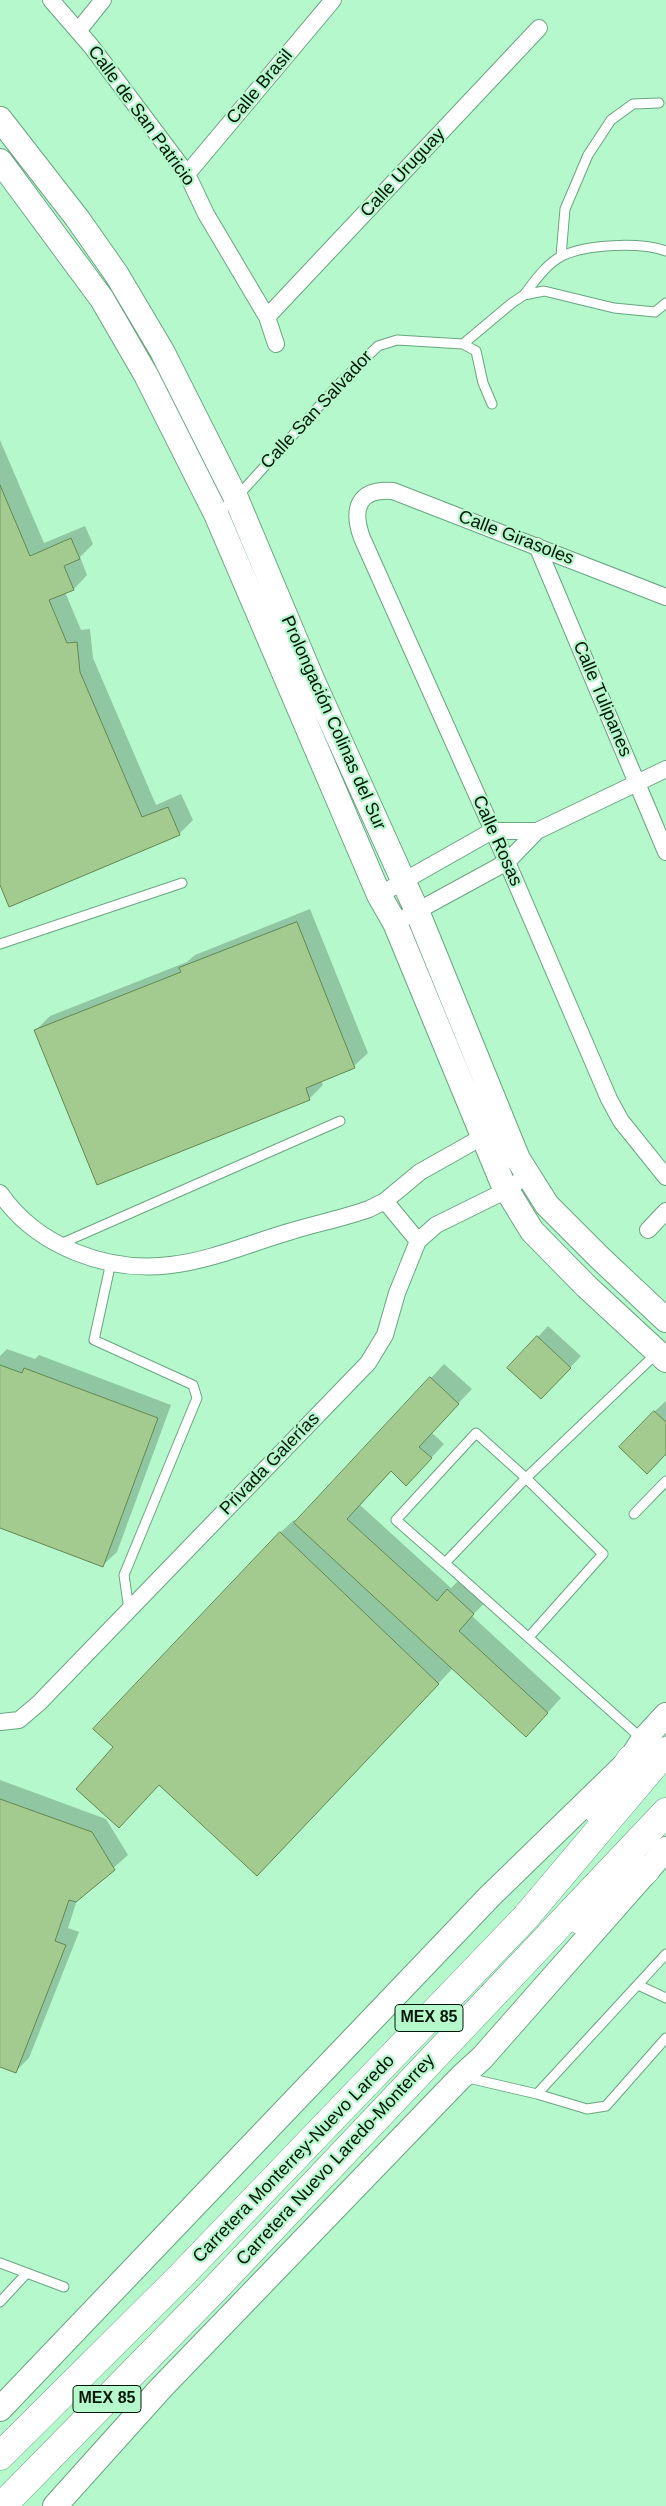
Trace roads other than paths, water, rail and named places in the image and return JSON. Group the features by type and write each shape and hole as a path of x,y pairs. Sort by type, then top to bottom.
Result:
{"highway":[{"name":"Carretera Monterrey-Nuevo Laredo","path":"0,2456 181,2276 525,1918 652,1750"},
{"name":"Carretera Nuevo Laredo-Monterrey","path":"2,2506 213,2291 666,1812"},
{"path":"504,1982 646,1870"}],"street":[{"name":"Calle de San Patricio","path":"51,0 78,31 187,174 206,214 267,317 276,344"},
{"path":"78,31 103,0"},
{"name":"Calle Brasil","path":"187,174 333,0"},
{"name":"Calle Uruguay","path":"267,317 539,28"},
{"name":"Prolongación Colinas del Sur","path":"0,119 77,218 117,275 162,351 236,498 402,882 417,911 518,1159 547,1205 666,1320"},
{"name":"Prolongación Colinas del Sur","path":"0,161 102,299 146,375 216,514 379,895 395,923 507,1190 532,1230 586,1286 663,1352"},
{"name":"Calle Girasoles","path":"365,496 380,490 393,491 666,597"},
{"name":"Calle Rosas","path":"365,496 360,502 356,517 362,538 507,862 609,1099 621,1120 666,1177"},
{"name":"Calle Tulipanes","path":"537,546 666,852"},
{"path":"395,923 507,862 537,831 666,769"},
{"path":"379,895 492,831 537,831"},
{"path":"0,1193 24,1221 58,1245 111,1262 144,1266 171,1265 222,1253 349,1216 385,1202 420,1172 504,1123"},
{"name":"Privada Galerías","path":"0,1722 18,1720 39,1703 368,1363 384,1335 397,1293 418,1241 436,1225 507,1190 528,1174"},
{"path":"385,1202 418,1241"},
{"path":"648,1230 666,1211"},
{"path":"0,2409 490,1896 652,1750 666,1716"},
{"path":"54,2506 161,2388 461,2077 482,2058 666,1849"}],"lane":[{"path":"561,256 565,210 578,173 596,142 611,120 633,104 659,103"},
{"path":"492,404 483,383 476,351 463,344 524,295 542,272 561,256 583,250 618,246 654,247 666,251"},
{"path":"524,295 544,291 614,308 655,312 666,303"},
{"name":"Calle San Salvador","path":"216,514 236,498 341,382 378,346 398,340 463,344"},
{"path":"0,944 182,883"},
{"path":"58,1245 340,1122"},
{"path":"111,1262 94,1340 193,1385 197,1398 124,1575 130,1610"},
{"path":"445,1563 526,1478 663,1352"},
{"path":"529,1637 603,1554 526,1478 476,1433 396,1520 529,1637 652,1750"},
{"path":"634,1514 666,1481"},
{"path":"538,2094 666,1954"},
{"path":"638,1985 666,1998"},
{"path":"461,2077 538,2094 587,2109 606,2106 666,2038"},
{"path":"0,2263 64,2287"},
{"path":"0,2302 26,2274"}]}
